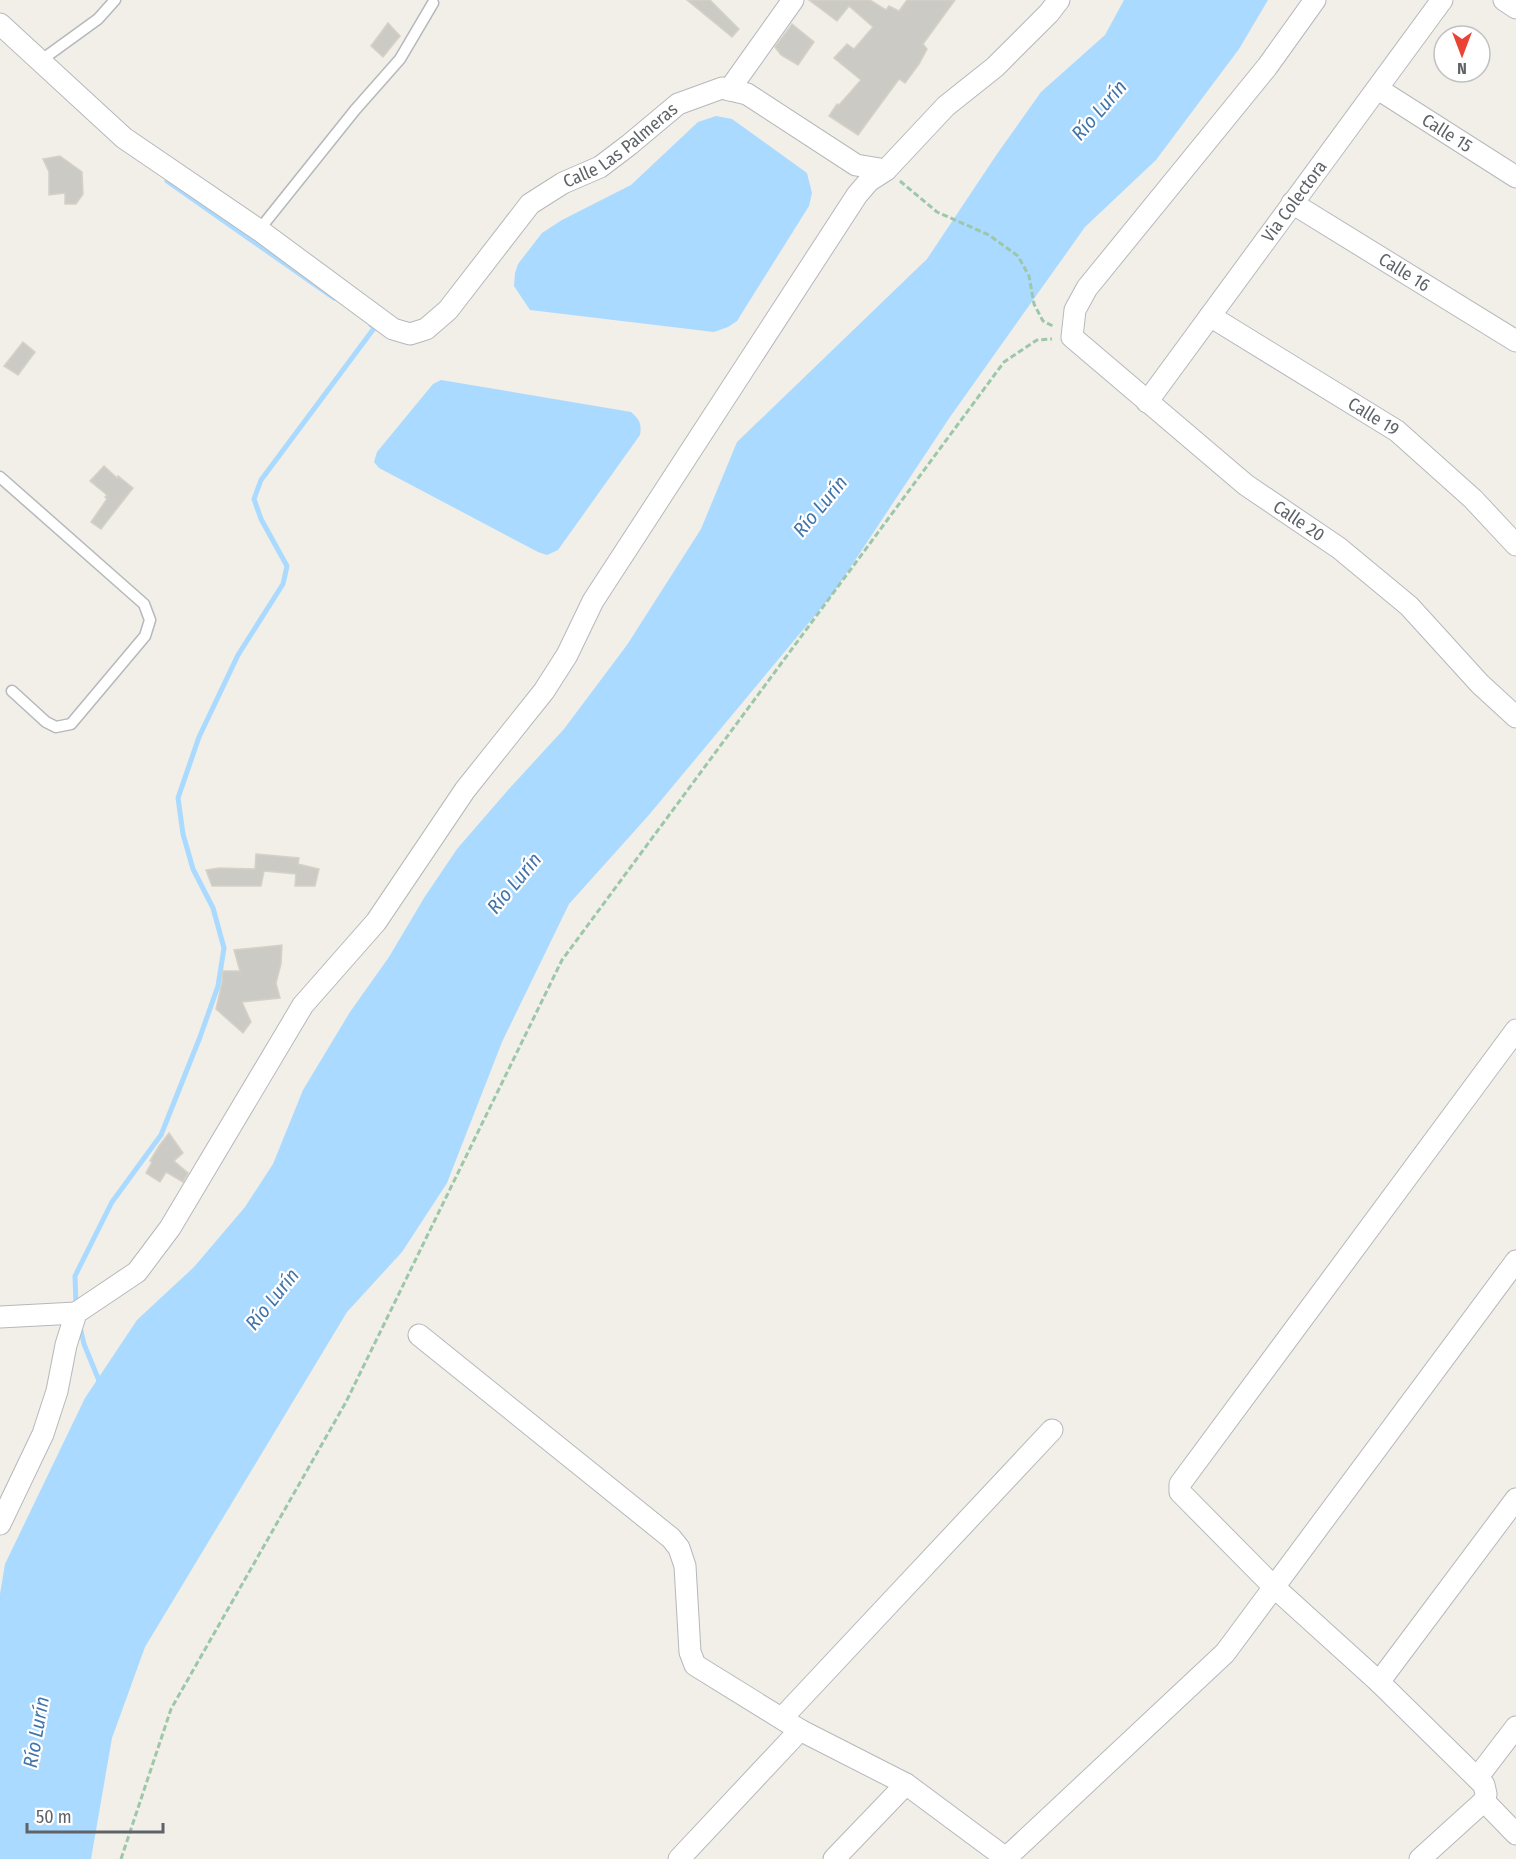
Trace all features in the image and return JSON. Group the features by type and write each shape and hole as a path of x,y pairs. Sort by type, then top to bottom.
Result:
{"street":[{"path":"793,0 729,90 747,94 856,165 886,170"},
{"path":"0,1317 76,1313 137,1272 170,1228 303,1005 376,922 465,790 544,691 567,655 593,601 851,204 869,181 886,170 946,106 995,67 1059,0"},
{"path":"1072,337 1075,310 1087,288 1267,67 1315,0"},
{"name":"Via Colectora","path":"1147,402 1442,0"},
{"path":"1504,0 1516,8"},
{"path":"0,24 124,138 258,230"},
{"name":"Calle Las Palmeras","path":"258,230 393,329 410,334 426,329 448,310 530,204 563,183 600,167 678,104 722,88 729,90"},
{"name":"Calle 15","path":"1378,89 1516,177"},
{"name":"Calle 16","path":"1292,203 1516,341"},
{"name":"Calle 19","path":"1210,316 1397,431 1473,499 1516,545"},
{"name":"Calle 20","path":"1072,337 1246,485 1339,548 1409,606 1480,684 1516,717"},
{"path":"1420,1859 1484,1801 1486,1790 1484,1785 1378,1682 1273,1586 1180,1492 1180,1484 1516,1030"},
{"path":"418,1335 671,1538 680,1548 685,1566 690,1652 695,1665 791,1724 906,1784 1006,1859 1225,1653 1516,1261"},
{"path":"0,1524 43,1434 57,1391 66,1345 76,1313"},
{"path":"679,1859 791,1724 1052,1430"},
{"path":"1378,1682 1516,1499"},
{"path":"1477,1778 1516,1727"},
{"path":"834,1859 906,1784"},
{"path":"1484,1801 1516,1834"}],"lane":[{"path":"40,62 98,19 115,0"},
{"path":"258,230 355,110 400,59 433,3"},
{"path":"0,477 144,604 150,620 145,636 71,724 56,727 45,722 12,691"}],"path":[{"path":"886,170 938,212 989,235 1018,256 1029,276 1034,304 1043,321 1072,337"},
{"path":"121,1859 171,1709 346,1402 562,960 1004,363 1037,340 1072,337"}],"water":[{"name":"Río Lurín","path":"1124,0 1268,0 1239,49 1156,160 1085,227 950,417 832,595 648,816 569,904 502,1042 447,1183 402,1252 347,1312 145,1647 112,1738 91,1859 0,1859 0,1594 5,1564 85,1398 137,1320 194,1267 245,1207 273,1164 303,1090 350,1012 389,957 424,898 457,849 564,729 627,645 701,529 737,442 927,259 1041,92 1105,35"},
{"path":"716,116 732,119 807,173 812,193 809,206 737,321 714,332 530,310 514,286 515,273 518,264 542,233 562,220 631,185 698,122"},
{"path":"441,380 631,412 641,427 640,435 558,550 547,555 379,468 374,462 377,452 433,384"}],"building":[{"path":"687,0 710,0 739,29 732,37"},
{"path":"809,0 870,0 886,10 889,6 899,11 907,0 955,0 923,44 927,49 919,64 905,83 899,79 858,135 829,116 837,104 839,105 861,80 834,58 847,44 854,49 873,27 849,6 837,21"},
{"path":"388,23 400,36 383,57 371,46"},
{"path":"792,24 814,42 798,65 781,55 775,47"},
{"path":"60,156 82,172 83,194 76,204 65,204 65,193 49,195 49,172 43,159"},
{"path":"23,342 35,352 18,375 4,366"},
{"path":"104,466 133,488 101,529 91,522 107,499 105,497 107,495 90,481"},
{"path":"256,854 299,858 298,864 319,869 315,886 295,886 296,874 264,871 261,886 212,886 206,870 255,869"},
{"path":"282,945 281,964 276,983 280,998 242,1002 251,1022 243,1033 216,1009 223,971 240,971 234,950"},
{"path":"169,1133 183,1153 174,1161 188,1173 183,1182 166,1172 160,1182 146,1173 152,1162 150,1161"}],"waterway":[{"path":"167,181 334,298"},
{"path":"76,1306 75,1276 112,1202 161,1135 218,986 224,948 213,908 193,869 183,834 178,798 199,737 238,655 283,584 287,566 261,519 254,499 261,480 375,327 371,325"},
{"path":"80,1327 84,1344 100,1383"}]}
